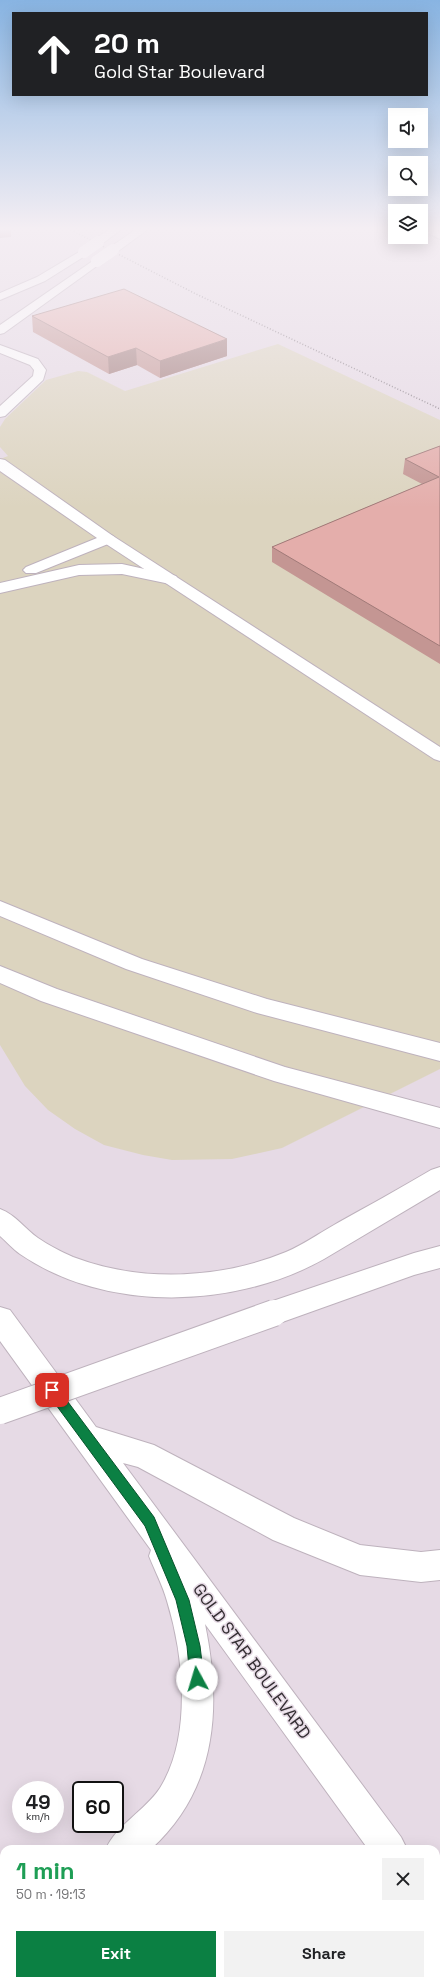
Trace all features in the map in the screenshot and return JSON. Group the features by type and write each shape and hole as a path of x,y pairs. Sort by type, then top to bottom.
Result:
{"main road":[{"path":"0,330 11,323"},
{"path":"0,350 34,362 40,370 39,377 0,413"},
{"path":"0,463 11,473 108,539 440,755"},
{"path":"0,583 108,539"},
{"path":"0,588 79,570 122,569 170,579"},
{"path":"0,908 134,964 265,1007 440,1052"},
{"path":"0,974 49,995 282,1076 440,1118"},
{"path":"0,1220 29,1245 54,1260 82,1272 112,1281 144,1285 178,1286 210,1284 239,1278 295,1260 440,1177"},
{"path":"0,1412 274,1313 414,1264 440,1257"},
{"name":"GOLD STAR BOULEVARD","path":"0,1319 386,1845"},
{"path":"88,1438 144,1455 284,1528 360,1560 421,1567 440,1565"},
{"path":"129,1845 153,1824 177,1792 192,1753 197,1712 198,1689 193,1646 183,1600 150,1522"}],"shaded area":[{"path":"278,344 440,420 440,1069 282,1148 232,1159 172,1160 143,1155 104,1145 75,1129 48,1110 25,1086 0,1045 0,459 8,456 0,447 0,427 5,419 46,380 78,371 87,372 125,391"}],"building":[{"path":"44,323 193,323 227,339 160,361 136,348 108,357"},
{"path":"440,446 440,646 272,547 439,477 405,459"}],"railway":[{"path":"257,323 440,409"}],"route":[{"path":"52,1390 150,1522 183,1600 193,1646 197,1679"}]}
